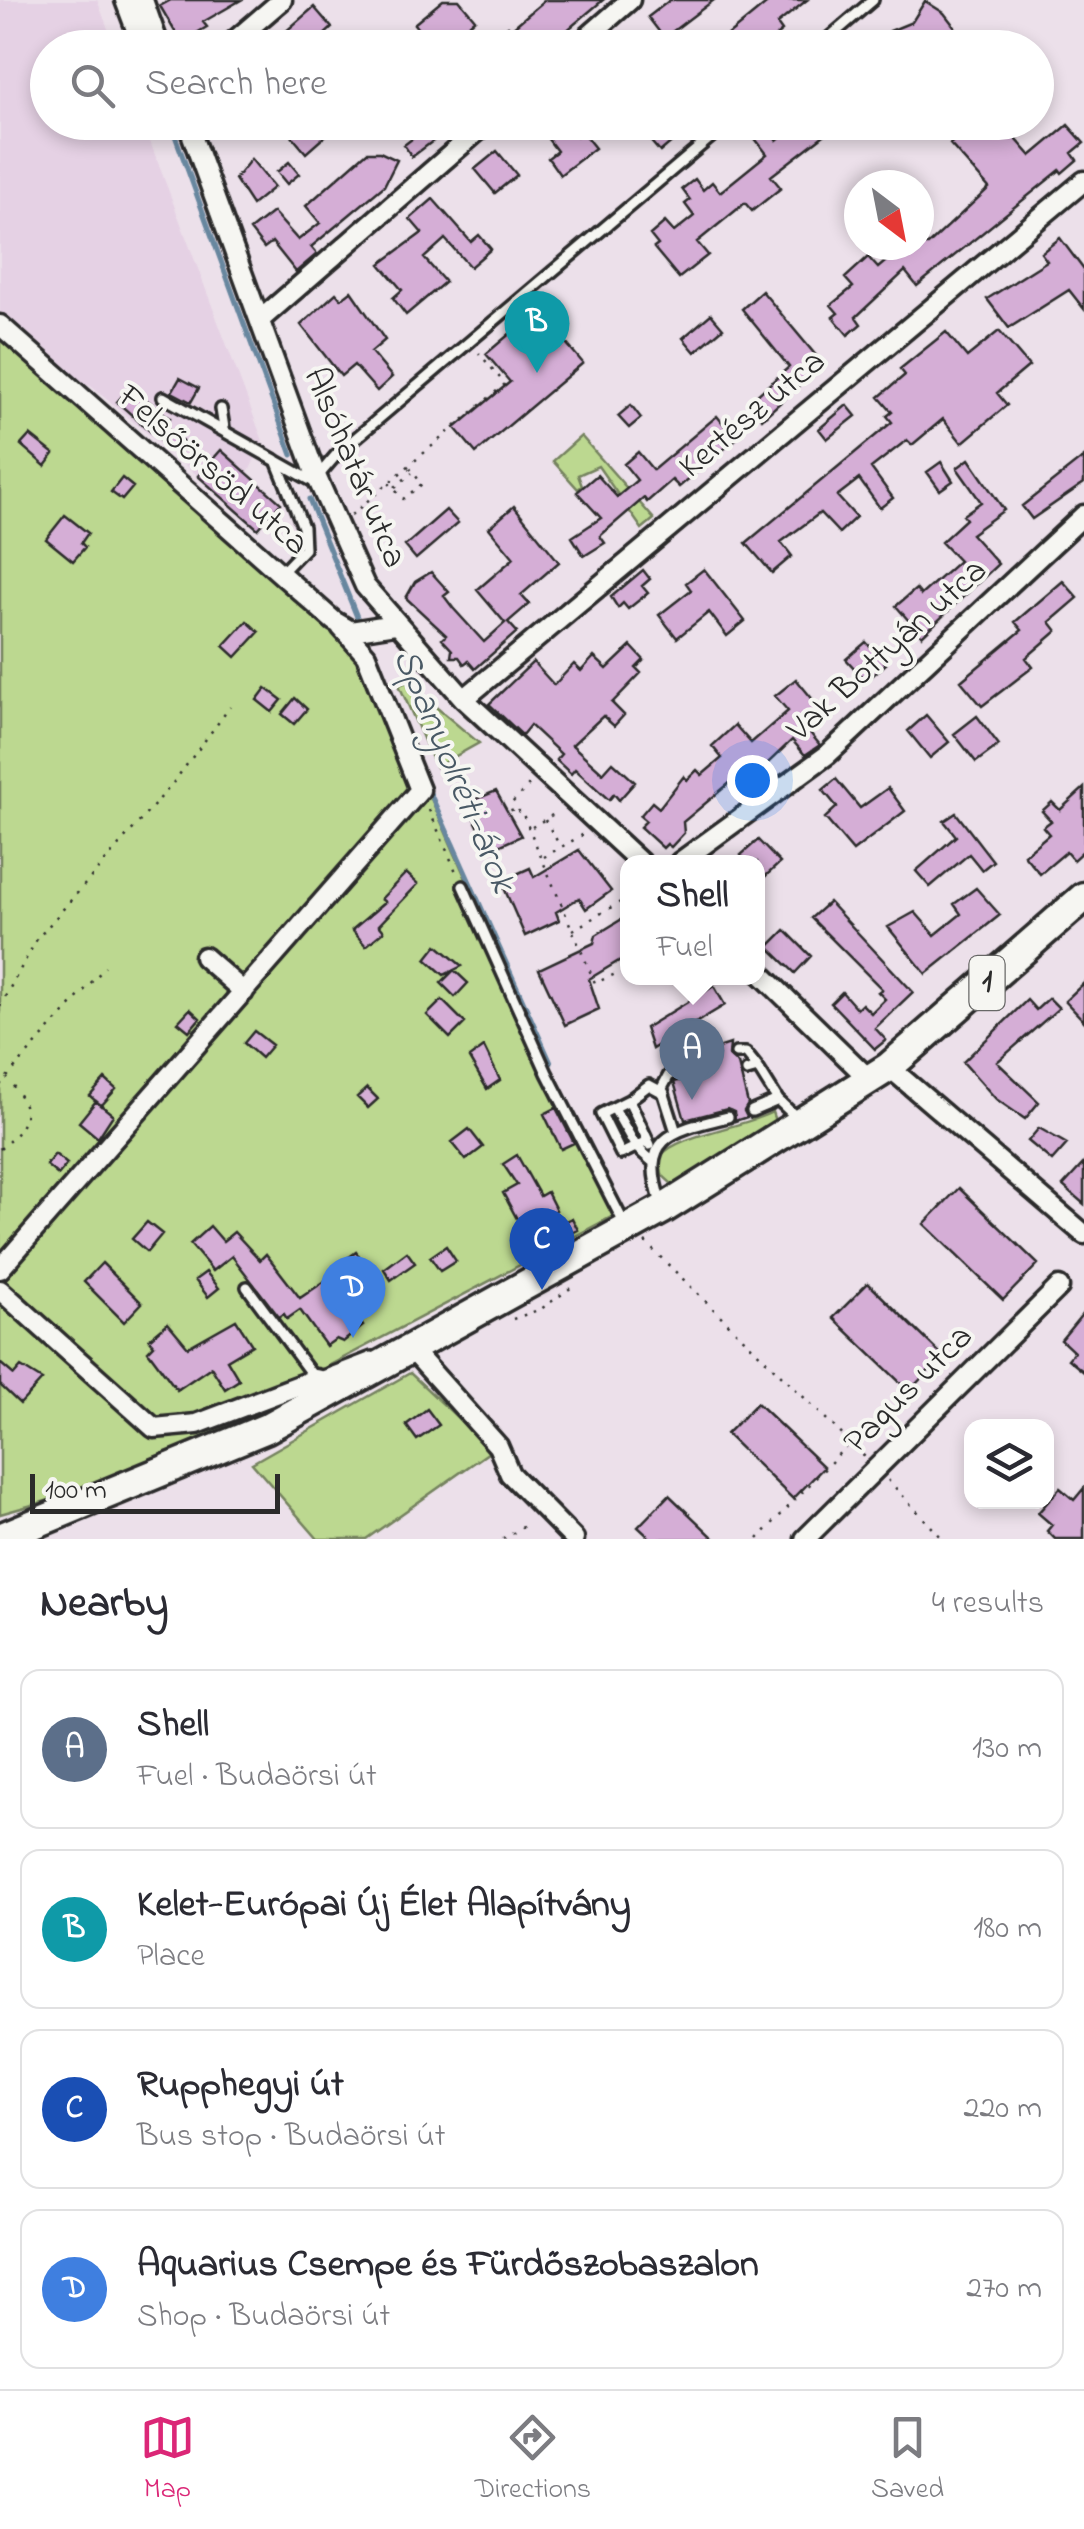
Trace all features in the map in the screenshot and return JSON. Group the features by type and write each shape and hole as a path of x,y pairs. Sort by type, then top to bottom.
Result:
{"main road":[{"name":"1","path":"0,1538 176,1469 324,1386 400,1358 619,1235 872,1079 1084,897"}],"street":[{"path":"125,0 136,30"},
{"path":"143,0 154,30"},
{"path":"247,30 282,0"},
{"path":"596,30 630,0"},
{"name":"Alsóhatár utca","path":"194,140 319,482 366,586 464,699 632,855"},
{"path":"260,320 467,140"},
{"name":"Kertész utca","path":"464,699 1084,181"},
{"name":"Felsőörsöd utca","path":"0,325 346,628"},
{"name":"Vak Bottyán utca","path":"690,855 827,755 1084,515"},
{"path":"346,628 372,630 395,624"},
{"path":"0,1269 420,790 366,655 346,628"},
{"path":"204,958 244,992"},
{"path":"765,978 872,1079 1084,1234"},
{"name":"Pagus utca","path":"805,1539 1058,1287"},
{"path":"0,1290 154,1428 197,1424 324,1386"},
{"path":"400,1358 498,1446 510,1474 574,1539"}],"lane":[{"path":"838,30 873,0"},
{"path":"163,397 319,482 337,454 709,140"},
{"path":"221,409 224,428"},
{"path":"276,460 304,538 304,549 280,574"},
{"path":"463,886 619,1235"},
{"path":"736,1054 746,1053 778,1100 801,1124"},
{"path":"676,1132 664,1082 669,1075 690,1068"},
{"path":"747,1071 758,1068"},
{"path":"648,1141 622,1154 601,1114 650,1085 664,1093"},
{"path":"629,1100 648,1141 664,1208"},
{"path":"752,1110 778,1100"},
{"path":"614,1108 636,1147 653,1157"},
{"path":"653,1157 676,1132 723,1114"},
{"path":"247,1287 324,1386"}],"path":[{"path":"349,517 505,384 470,342"},
{"path":"389,483 404,499 422,484 408,466"},
{"path":"394,488 413,472"},
{"path":"0,1006 38,940 170,786 230,707"},
{"path":"531,783 510,804 513,814 521,810 595,983 620,972"},
{"path":"420,790 463,886"},
{"path":"530,829 561,810"},
{"path":"545,820 561,847"},
{"path":"542,858 586,833"},
{"path":"573,930 620,902"},
{"path":"0,1085 104,966"},
{"path":"0,1149 20,1130 27,1112 23,1098 7,1078"},
{"path":"619,1235 850,1442 943,1539"},
{"path":"758,1539 850,1442"},
{"path":"503,1539 528,1524"}],"shaded area":[{"path":"0,0 97,0 108,30 30,30 30,140 149,140 263,441 248,474 221,451 198,476 92,387 53,366 0,318"}],"green space":[{"path":"0,333 335,634 361,638 613,1216 315,1373 306,1388 311,1395 75,1493 0,1514"},
{"path":"581,436 654,519 642,529 598,466 578,475 582,486 578,489 553,461"},
{"path":"406,682 479,743 436,767 399,685"},
{"path":"772,1112 775,1121 673,1185 662,1175 660,1157 668,1149"},
{"path":"410,1373 492,1450 366,1539 318,1539 252,1463"}],"building":[{"path":"171,0 241,0 203,22 207,27 202,30 174,30 160,6"},
{"path":"443,0 459,0 475,19 462,30 419,30 414,24"},
{"path":"545,0 603,0 567,30 502,30 508,26 511,29"},
{"path":"670,0 714,0 675,30 658,30 648,17"},
{"path":"771,0 807,0 777,24 781,30 734,30"},
{"path":"925,1 944,13 957,30 892,30 912,22"},
{"path":"314,7 332,28 330,30 288,30"},
{"path":"1068,125 1084,143 1072,153 1077,160 1062,173 1060,170 917,286 905,271 856,317 861,324 848,335 833,317 838,313 831,305 853,287 845,278 865,260 871,260 878,268 887,260 934,260 934,239 989,188 950,144 955,140 1017,140 1031,156"},
{"path":"295,140 321,140 306,153"},
{"path":"411,140 434,140 412,157 404,145"},
{"path":"549,140 588,140 595,148 560,175 548,158 557,151"},
{"path":"650,140 674,140 660,152"},
{"path":"756,140 818,140 771,176 781,188 752,211 745,203 697,242 708,255 679,278 654,248 658,245 650,235 665,222 674,232 694,216 685,204 690,200 682,189 695,179 703,190 712,182 720,192 767,154"},
{"path":"497,151 517,175 495,193 475,169"},
{"path":"367,152 380,152 397,160 384,186 311,247 317,254 296,272 272,242 264,248 250,230 273,212 298,240 320,223 306,206"},
{"path":"251,159 274,187 252,205 235,179"},
{"path":"289,162 299,174 287,184 277,172"},
{"path":"433,199 471,242 479,235 491,249 470,267 445,239 424,258 445,282 406,315 393,298 402,290 380,264 422,233 410,219"},
{"path":"1060,238 1084,270 1084,309 1069,290 1009,328 987,299 1047,261 1041,253"},
{"path":"351,291 385,340 371,352 392,377 377,391 354,365 341,376 301,325 336,293 341,299"},
{"path":"762,291 823,364 762,419 748,403 789,367 742,309"},
{"path":"538,310 583,363 476,453 455,428 510,382 486,354"},
{"path":"711,314 723,328 695,352 683,338"},
{"path":"999,331 1029,366 997,393 1007,405 962,443 943,419 912,445 907,440 871,468 893,498 880,508 859,479 837,496 856,517 839,533 820,513 781,542 792,556 772,573 746,543 892,422 887,416 892,412 879,397 905,375 900,369 946,332 967,357"},
{"path":"180,378 199,388 191,402 172,392"},
{"path":"130,387 170,418 164,425 186,445 177,455 117,402"},
{"path":"631,405 641,418 629,428 618,416"},
{"path":"847,405 856,416 827,439 819,429"},
{"path":"717,416 736,439 679,487 672,480 647,502 644,498 600,536 605,543 584,556 572,537 601,518 577,492 597,475 617,497 637,480 624,464 638,452 653,470"},
{"path":"30,435 54,454 45,466 21,445"},
{"path":"221,450 281,503 258,529 198,476"},
{"path":"1084,457 1084,483 1032,519 1022,506"},
{"path":"969,459 1004,510 971,534 998,564 922,636 896,606 916,589 921,595 959,561 941,542 966,519 963,515 981,502 957,468"},
{"path":"941,462 953,481 940,490 927,472"},
{"path":"122,478 133,487 122,500 111,492"},
{"path":"514,506 559,562 521,595 529,604 508,622 517,632 475,669 468,661 464,664 459,657 451,657 452,650 442,639 446,635 406,598 415,582 431,572 449,592 444,596 453,608 484,642 505,623 477,590 514,558 489,528"},
{"path":"446,510 458,523 416,559 405,546"},
{"path":"65,515 88,533 81,543 85,547 73,561 46,539"},
{"path":"704,569 745,621 727,636 709,612 677,638 659,615 691,590 686,583"},
{"path":"643,570 650,579 642,586 648,593 628,609 623,603 618,608 611,597"},
{"path":"1063,581 1078,598 1050,622 1057,631 1026,658 1033,667 982,706 961,681 1022,630 1015,622"},
{"path":"247,621 259,632 236,657 224,646"},
{"path":"866,642 886,664 866,681 846,659"},
{"path":"631,646 644,660 636,668 641,673 612,703 624,715 614,726 603,716 572,745 603,773 613,762 635,782 619,800 614,794 609,800 575,769 571,774 556,760 561,754 530,725 522,735 489,704 533,662 554,685 574,664 581,671 594,657 607,669"},
{"path":"796,679 824,713 806,728 820,745 805,755 792,740 745,785 738,776 683,822 684,833 671,847 667,844 663,848 640,827 646,821 640,816 652,802 659,808 684,776 687,780 697,770 702,775 722,758 712,746 735,725 751,743 788,711 775,696"},
{"path":"266,688 282,700 272,712 257,700"},
{"path":"295,698 307,709 294,724 282,714"},
{"path":"926,715 949,742 930,758 908,731"},
{"path":"977,716 999,745 976,762 954,734"},
{"path":"836,779 860,808 888,788 905,811 853,851 825,818 837,807 823,790"},
{"path":"1084,788 1084,850 1073,860 1066,852 1040,874 1024,855 1049,834 1043,827 1051,821 1042,811 1052,802 1060,810"},
{"path":"496,791 521,836 490,850 469,808 476,805 474,800"},
{"path":"956,813 993,861 982,870 969,854 930,887 916,871 956,836 944,821"},
{"path":"758,840 780,863 765,877 765,855 741,855"},
{"path":"579,850 611,891 586,909 579,898 556,912 559,920 525,936 501,881 530,868 534,877"},
{"path":"406,873 418,884 379,925 384,931 366,946 352,930 385,902 381,899"},
{"path":"976,888 1000,915 926,974 888,927 915,912 935,935 961,914 954,904"},
{"path":"829,902 913,992 875,1028 886,1040 875,1049 831,1003 842,992 857,1009 862,1004 871,1013 885,999 878,992 882,989 811,918"},
{"path":"620,920 620,960 589,979 599,1009 565,1025 539,969 594,943 596,935"},
{"path":"785,930 811,956 795,973 768,947"},
{"path":"437,945 462,966 444,975 426,959"},
{"path":"454,970 468,983 455,997 441,983"},
{"path":"1084,983 1084,1021 1065,1001"},
{"path":"714,986 725,1005 652,1049 645,1028"},
{"path":"1049,998 1059,1008 997,1062 1039,1102 1025,1119 996,1099 963,1062 1027,1000 1036,1010"},
{"path":"442,1000 465,1023 450,1038 427,1015"},
{"path":"190,1009 200,1018 189,1031 178,1022"},
{"path":"254,1031 272,1045 261,1058 244,1043"},
{"path":"730,1044 729,1056 738,1064 748,1104 744,1111 747,1117 735,1121 734,1112 727,1109 685,1120 674,1082 695,1077 698,1066 694,1061 717,1054 715,1049"},
{"path":"484,1047 500,1080 487,1089 469,1058"},
{"path":"105,1079 116,1089 101,1106 90,1096"},
{"path":"367,1088 378,1099 368,1108 357,1097"},
{"path":"96,1101 113,1115 98,1138 79,1122"},
{"path":"556,1108 574,1143 561,1149 544,1114"},
{"path":"1039,1128 1067,1144 1052,1161 1028,1141"},
{"path":"469,1129 483,1147 466,1160 452,1142"},
{"path":"55,1154 67,1164 58,1175 46,1165"},
{"path":"517,1155 540,1196 547,1192 556,1210 522,1228 503,1193 517,1185 503,1164"},
{"path":"1084,1163 1084,1204 1063,1186"},
{"path":"959,1188 1038,1264 1003,1300 924,1224"},
{"path":"572,1218 578,1230 563,1237 557,1225"},
{"path":"147,1222 162,1234 147,1252 132,1239"},
{"path":"210,1226 223,1241 234,1232 260,1260 266,1254 300,1298 340,1271 337,1266 356,1252 367,1268 339,1289 363,1326 343,1342 336,1339 326,1346 300,1310 287,1319 284,1314 279,1317 232,1256 213,1271 190,1244"},
{"path":"446,1246 456,1261 440,1271 430,1257"},
{"path":"407,1252 415,1263 391,1280 384,1269"},
{"path":"102,1263 142,1303 124,1322 84,1282"},
{"path":"206,1272 219,1288 208,1297 195,1280"},
{"path":"868,1283 943,1356 909,1391 833,1318"},
{"path":"1084,1312 1084,1372 1068,1359 1074,1352 1061,1340"},
{"path":"236,1320 252,1345 227,1360 239,1380 225,1389 211,1367 177,1390 148,1351 154,1345 149,1339 168,1323 188,1347"},
{"path":"0,1363 14,1375 21,1367 42,1380 20,1404 0,1385"},
{"path":"757,1403 824,1467 793,1499 726,1434"},
{"path":"427,1409 439,1425 417,1440 406,1425"},
{"path":"1060,1488 1074,1500 1084,1488 1084,1539 1055,1539 1047,1531 1052,1525 1038,1513 1042,1509 1054,1509 1054,1495"},
{"path":"669,1495 715,1539 651,1539 638,1527"}],"waterway":[{"name":"Spanyolréti-árok","path":"177,140 292,455"},
{"name":"Spanyolréti-árok","path":"309,499 370,649"},
{"name":"Spanyolréti-árok","path":"426,784 551,1063"}],"place":[{"name":"Kelet-Európai Új Élet Alapítvány","path":"537,373"},
{"name":"Shell","path":"692,1100"},
{"name":"Rupphegyi út","path":"542,1290"},
{"name":"Aquarius Csempe és Fürdőszobaszalon","path":"353,1338"}]}
